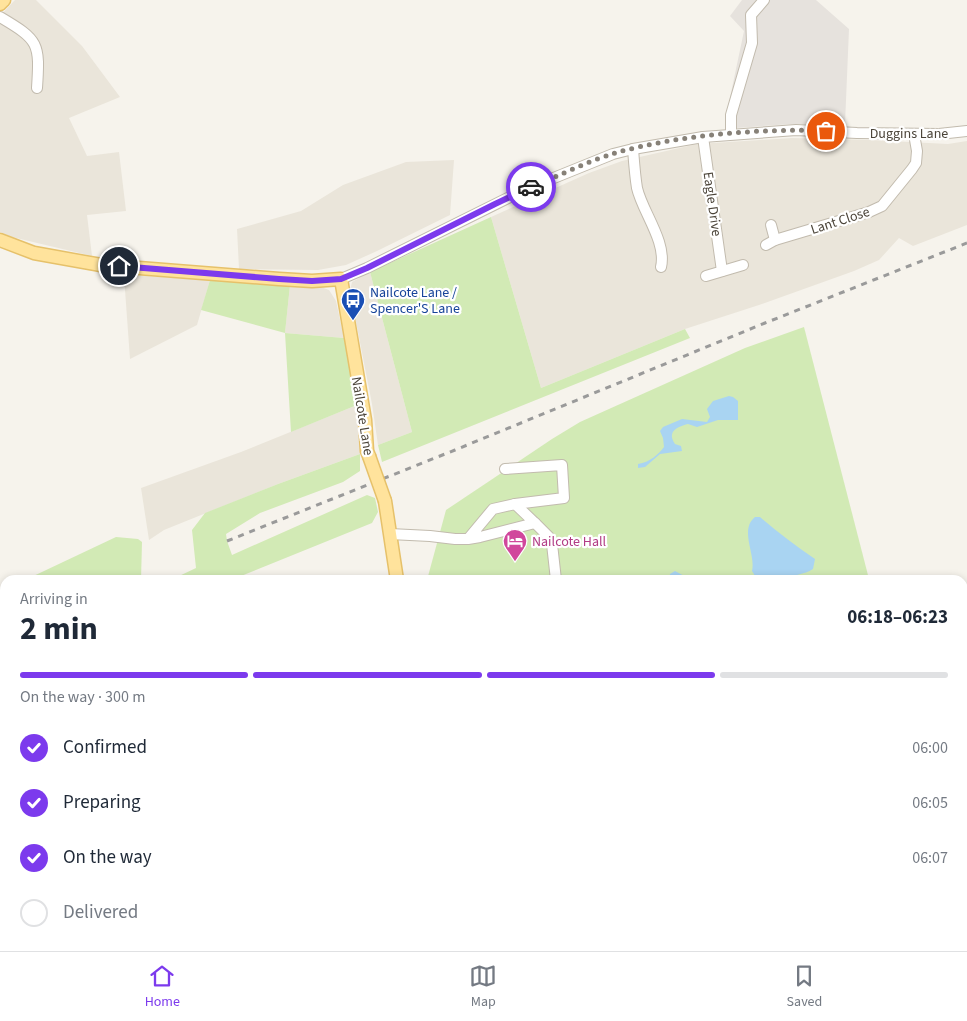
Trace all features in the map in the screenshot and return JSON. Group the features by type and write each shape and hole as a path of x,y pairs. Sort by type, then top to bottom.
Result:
{"main road":[{"path":"0,4 4,0"},
{"path":"0,240 34,253 101,265 312,281 341,279"},
{"name":"Nailcote Lane","path":"341,279 365,420 367,451 385,501 396,575"}],"street":[{"path":"731,134 731,114 752,43 751,15 764,0"},
{"path":"0,17 21,30 35,44 38,53 37,88"},
{"name":"Duggins Lane","path":"341,279 524,190 613,154 633,149 703,136 796,130 914,134 967,131"},
{"name":"Lant Close","path":"771,225 771,242 869,212 882,206 916,162 917,151 914,134"},
{"name":"Eagle Drive","path":"703,136 722,271"},
{"path":"633,149 638,190 654,228 661,251 661,267"},
{"path":"706,276 743,265"},
{"path":"468,538 493,509 515,504 564,498 562,465 505,469"},
{"path":"515,504 549,537 552,544 555,575"},
{"path":"390,534 430,536 455,540 480,538 535,523"}],"shaded area":[{"path":"15,0 36,0 82,46 120,97 69,118 87,156 119,152 126,211 87,215 92,256 12,237 0,232 0,16"},
{"path":"742,0 816,0 849,29 845,124 791,124 736,128 734,117 728,107 744,31 730,16"},
{"path":"792,138 948,144 967,141 967,225 913,246 899,238 879,260 854,271 685,329 541,388 491,217 589,173 622,161 697,144"},
{"path":"454,160 450,215 346,265 318,270 239,269 237,229 301,211 343,185 406,162"},
{"path":"370,272 412,432 378,445 350,291 352,282"},
{"path":"124,276 210,280 197,325 130,359"},
{"path":"290,285 318,286 329,290 336,301 344,338 285,333"},
{"path":"357,405 360,414 360,454 278,484 164,530 149,540 141,488 241,452"}],"green space":[{"path":"491,217 541,388 685,329 690,338 382,462 378,445 412,432 370,272"},
{"path":"210,280 290,285 285,333 201,310"},
{"name":"Nailcote Hall","path":"804,327 868,575 428,575 446,510 580,422 745,348"},
{"path":"285,333 344,338 357,405 291,432"},
{"path":"360,454 360,471 343,482 260,513 226,534 232,555 367,495 375,498 378,512 372,523 243,575 181,575 196,568 192,530 205,513"},
{"path":"116,537 138,539 142,542 141,575 36,575"}],"water":[{"path":"729,396 738,401 738,420 718,420 697,427 688,424 680,427 672,433 672,436 675,444 681,446 682,451 660,454 645,467 638,468 638,464 653,458 664,447 660,431 663,427 682,419 707,422 710,417 707,409 713,401"},
{"path":"755,517 760,517 815,559 813,569 798,575 754,575 752,571 753,564 748,535 750,522"},
{"path":"675,571 682,575 670,575"}],"railway":[{"path":"227,541 967,243"}],"way so far":[{"path":"531,187 613,154 633,149 703,136 796,130 826,131"}],"place":[{"name":"Nailcote Lane / Spencer'S Lane","path":"353,321"},
{"name":"Nailcote Hall","path":"515,562"}],"route":[{"path":"119,266 312,281 341,279 531,187"}]}
